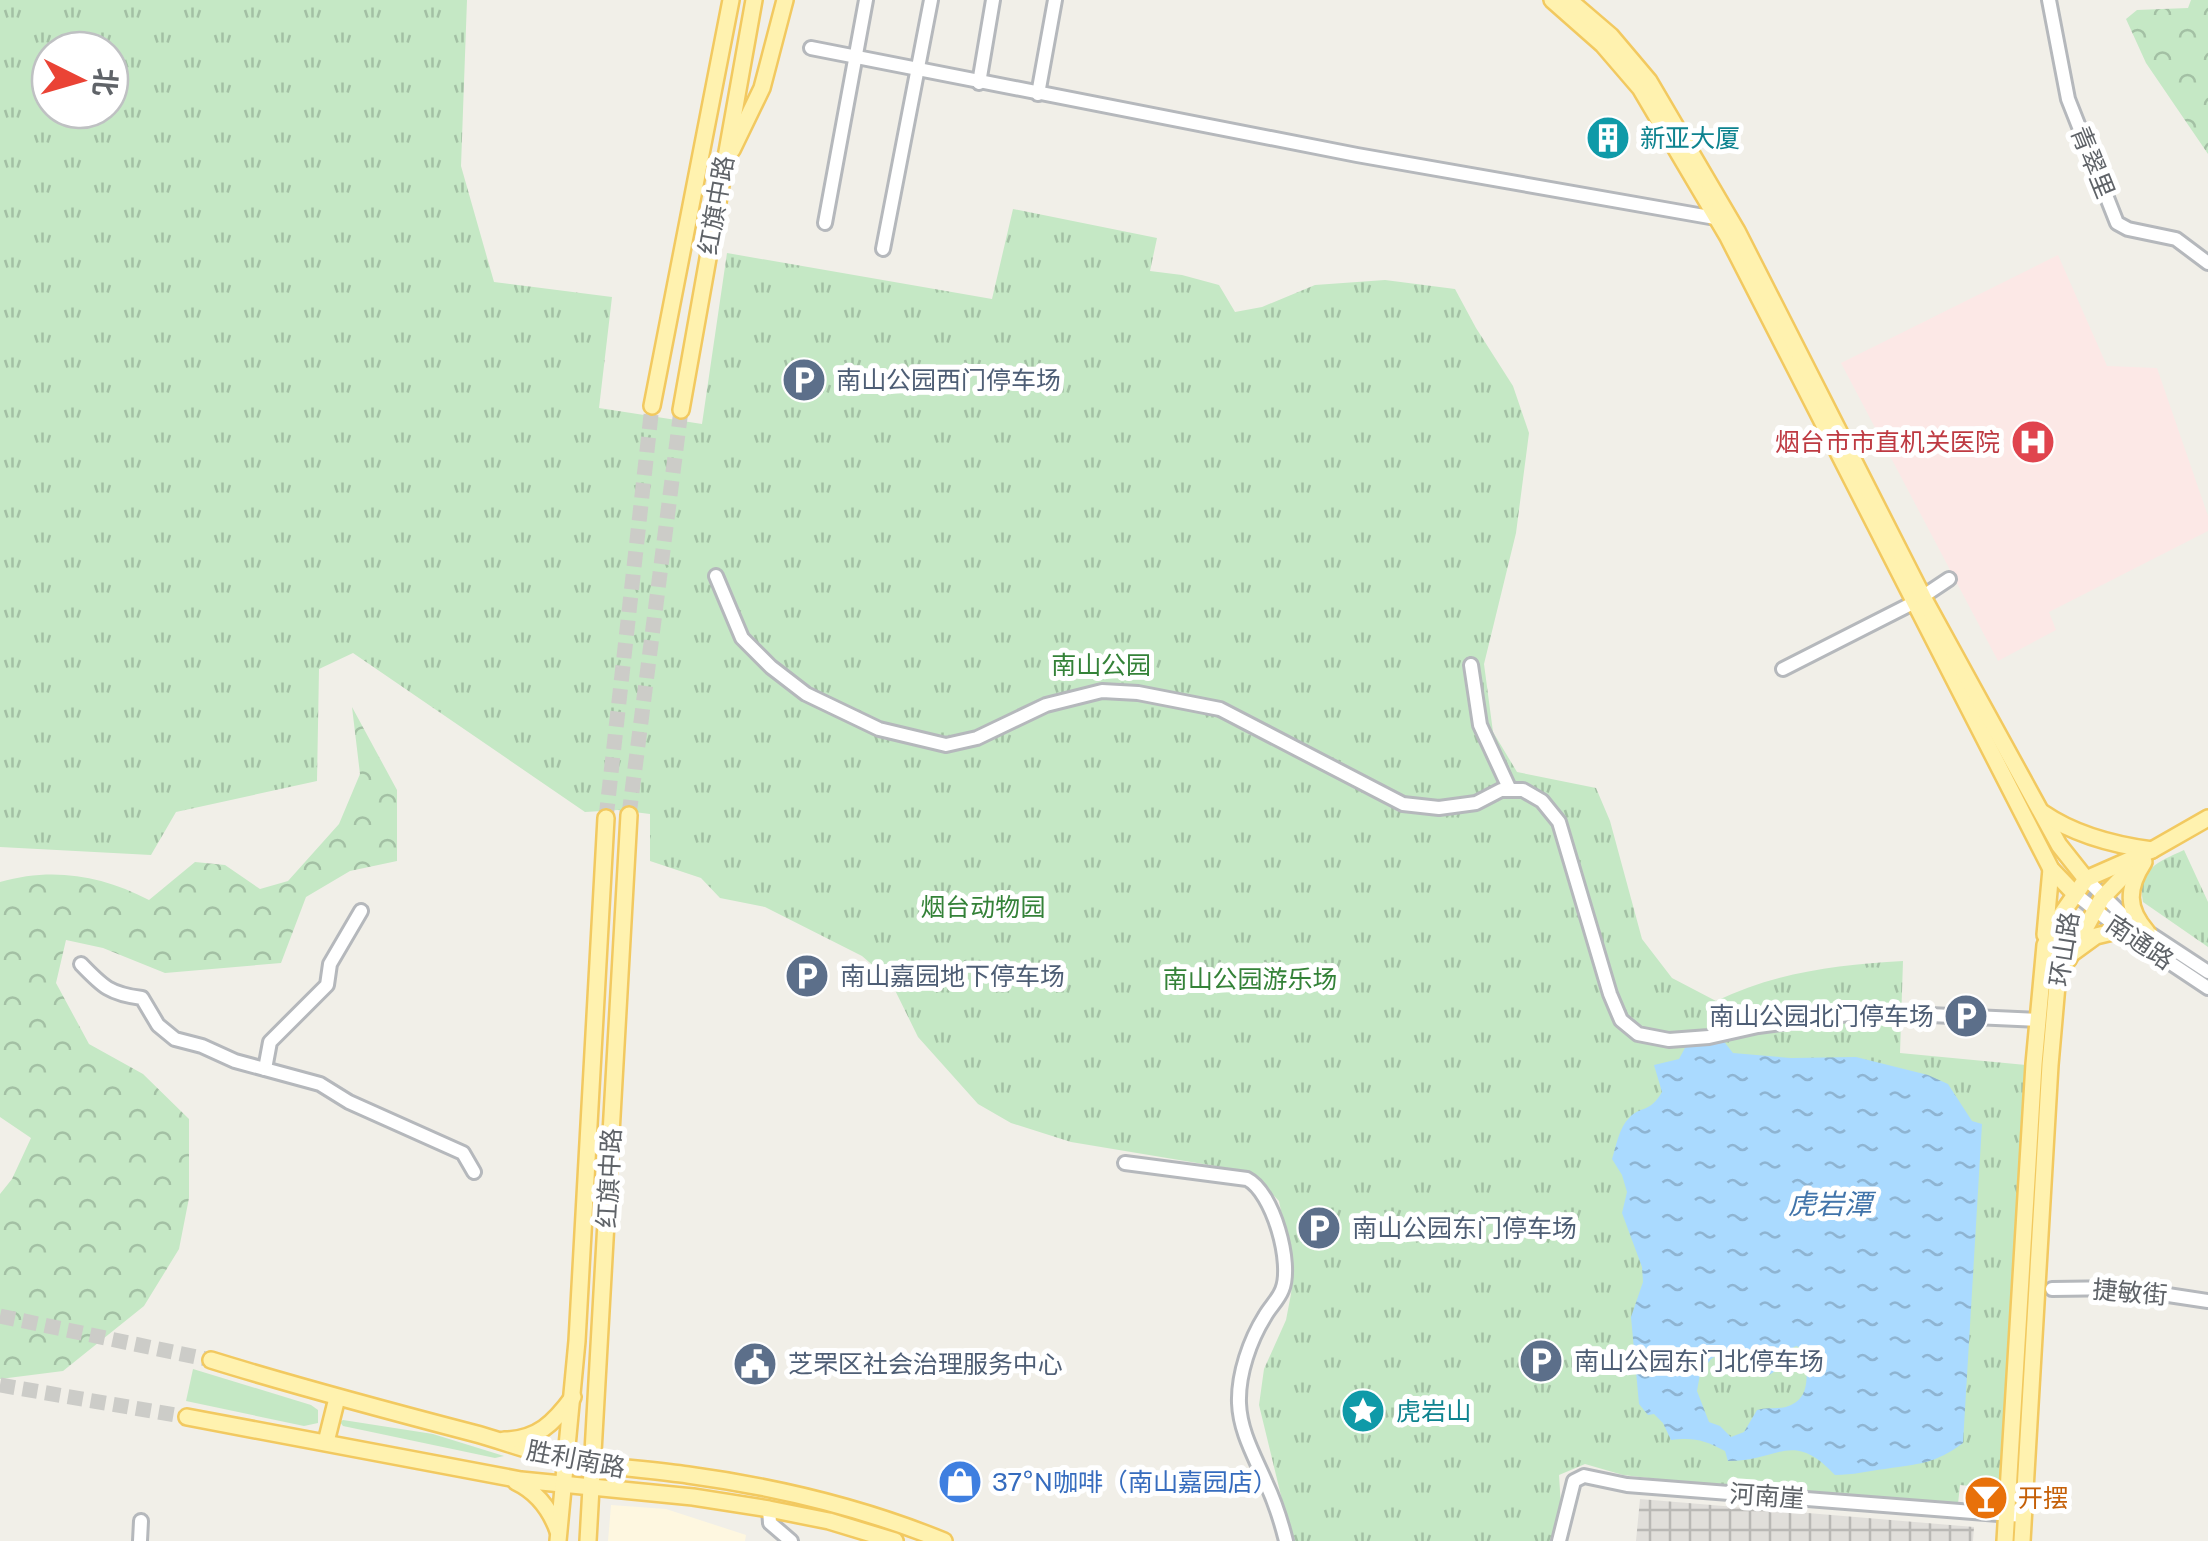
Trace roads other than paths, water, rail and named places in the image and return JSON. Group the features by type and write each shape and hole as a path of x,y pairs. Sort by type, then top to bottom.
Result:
{"main road":[{"name":"红旗中路","path":"652,406 731,0"},
{"name":"红旗中路","path":"681,410 754,0"},
{"path":"723,168 762,88 785,0"},
{"path":"1552,0 1631,76 1723,218"},
{"path":"1570,0 1611,36 1649,81 1918,600 2050,870 2074,893 2086,879 2152,850 2208,818"},
{"path":"1918,600 2059,845 2086,879"},
{"path":"2041,812 2086,835 2152,850"},
{"name":"红旗中路","path":"588,1541 629,815"},
{"name":"红旗中路","path":"558,1537 573,1397 606,818"},
{"path":"2147,932 2133,916 2131,891 2152,850"},
{"name":"环山路","path":"2059,976 2098,904 2152,850"},
{"path":"2045,945 2050,870"},
{"name":"环山路","path":"2022,1541 2015,1515 2038,1020 2045,945 2074,893"},
{"name":"环山路","path":"2005,1541 2015,1515 2062,929 2074,893"},
{"path":"2068,960 2096,936 2121,930"},
{"name":"胜利南路","path":"211,1360 496,1440 526,1452 623,1470 685,1474 832,1502 944,1541"},
{"path":"496,1440 520,1440 542,1430 573,1397"},
{"path":"326,1442 337,1398"},
{"name":"胜利南路","path":"187,1417 503,1476 770,1509 894,1541"},
{"path":"503,1476 529,1488 550,1513 558,1537"}],"street":[{"path":"826,223 866,0"},
{"path":"884,250 931,0"},
{"path":"980,83 993,0"},
{"path":"1038,94 1054,0"},
{"name":"青翠里","path":"2049,0 2068,100 2117,223 2128,230 2176,239 2208,262"},
{"path":"810,48 1038,94 1723,218"},
{"path":"716,576 742,638 771,667 806,694 879,729 946,745 977,738 1046,705 1102,691 1138,693 1220,709 1402,804 1440,808 1476,803 1501,790 1524,790 1542,800 1559,822 1610,994 1621,1020 1638,1034 1669,1040 1709,1037 1758,1026 1864,1012 2038,1020"},
{"path":"1783,669 1918,600 1949,579"},
{"path":"1471,665 1480,725 1510,790"},
{"path":"2086,879 2098,904 2208,972"},
{"name":"南通路","path":"2074,893 2098,904 2121,930 2208,988"},
{"path":"265,1069 270,1042 327,986 330,964 361,912"},
{"path":"81,964 116,994 142,998 158,1026 176,1039 320,1084 349,1102 463,1153 474,1172"},
{"path":"1124,1163 1248,1179 1268,1198 1280,1242 1284,1283 1281,1294 1256,1330 1242,1370 1238,1401 1242,1428 1286,1541"},
{"name":"捷敏街","path":"2052,1289 2122,1288 2208,1301"},
{"name":"河南崖","path":"1559,1541 1574,1481 1584,1476 1627,1485 2015,1515"},
{"path":"770,1509 770,1523 791,1541"},
{"path":"140,1541 141,1521"}],"water":[{"name":"虎岩潭","path":"1722,1039 1733,1053 1791,1058 1856,1057 1928,1075 1948,1084 1972,1121 1982,1124 1963,1443 1953,1450 1917,1464 1842,1475 1835,1475 1820,1461 1796,1450 1728,1461 1725,1451 1705,1442 1671,1440 1663,1423 1654,1414 1648,1415 1639,1404 1631,1317 1643,1282 1642,1267 1622,1213 1627,1192 1612,1159 1626,1122 1653,1104 1662,1092 1654,1065 1679,1059 1686,1046","holes":["1796,1346 1806,1350 1805,1388 1798,1401 1787,1407 1757,1410 1744,1432 1731,1437 1709,1422 1697,1391 1700,1374 1711,1359 1721,1353 1730,1354 1769,1375 1780,1368 1787,1351"]}],"tunnel":[{"path":"606,818 652,406"},
{"path":"629,815 681,410"},
{"path":"0,1316 211,1360"},
{"path":"0,1385 187,1417"}],"place":[{"name":"新亚大厦","path":"1608,138"},
{"name":"南山公园西门停车场","path":"804,380"},
{"name":"烟台市市直机关医院","path":"2033,442"},
{"name":"南山嘉园地下停车场","path":"807,976"},
{"name":"南山公园北门停车场","path":"1966,1016"},
{"name":"南山公园东门停车场","path":"1319,1228"},
{"name":"南山公园东门北停车场","path":"1541,1361"},
{"name":"芝罘区社会治理服务中心","path":"755,1364"},
{"name":"虎岩山","path":"1363,1411"},
{"name":"37°N咖啡（南山嘉园店）","path":"960,1482"},
{"name":"开摆","path":"1986,1498"}],"park label":[{"name":"南山公园","path":"1101,665"},
{"name":"烟台动物园","path":"983,907"},
{"name":"南山公园游乐场","path":"1250,979"}]}
